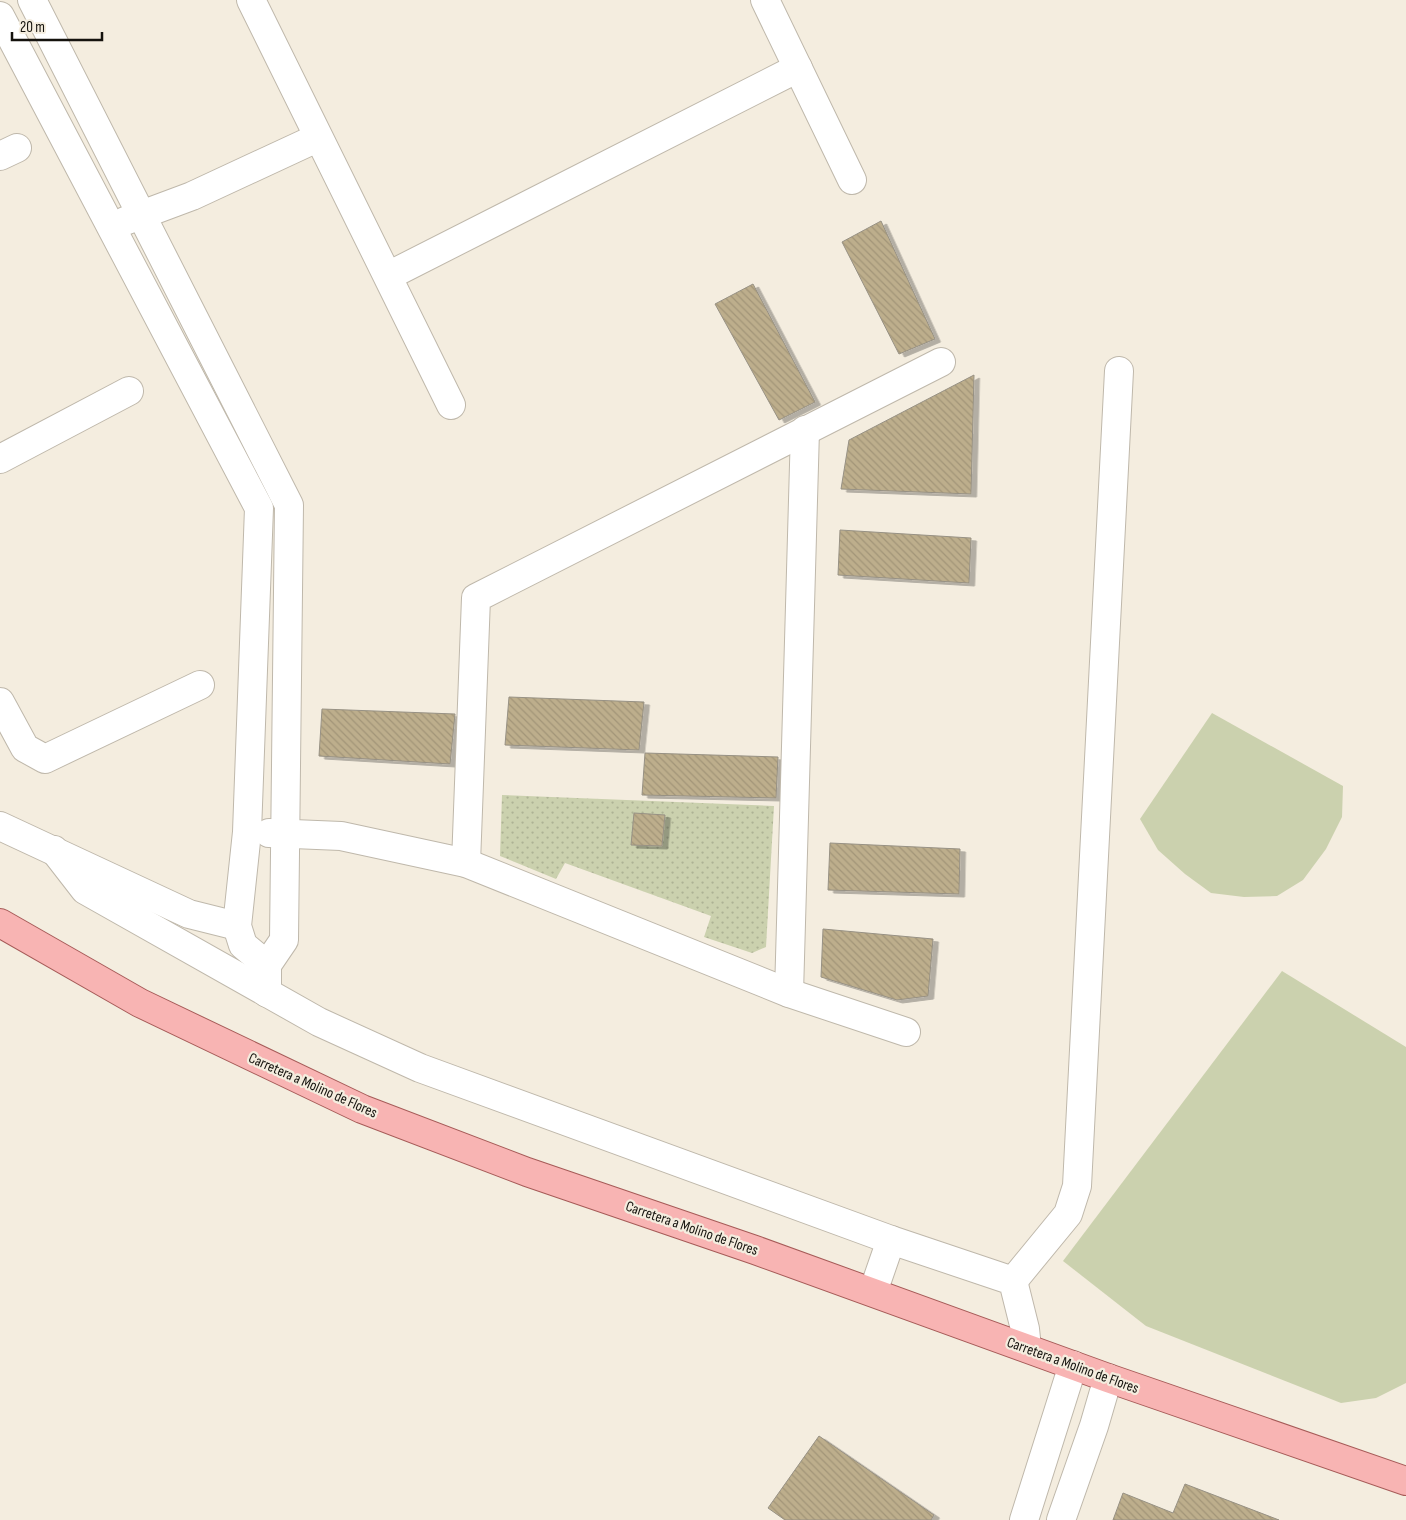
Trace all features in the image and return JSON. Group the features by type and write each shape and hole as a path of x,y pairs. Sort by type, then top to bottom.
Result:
{"main road":[{"name":"Carretera a Molino de Flores","path":"0,923 140,1003 362,1109 527,1172 872,1292 1108,1378 1406,1481"}],"street":[{"path":"32,0 289,505 284,940 267,965 267,993"},
{"path":"251,0 317,138 388,276 451,405"},
{"path":"765,0 852,180"},
{"path":"0,16 259,508 247,832 237,926 243,945 267,965"},
{"path":"388,276 798,68"},
{"path":"110,227 140,214 192,196 317,138"},
{"path":"466,863 476,598 941,362"},
{"path":"1013,1281 1068,1214 1077,1186 1119,371"},
{"path":"0,459 129,391"},
{"path":"789,993 805,430"},
{"path":"0,702 25,748 45,759 200,685"},
{"path":"0,826 190,914 237,926"},
{"path":"247,832 341,836 466,863 789,993 906,1032"},
{"path":"54,850 85,890 319,1022 420,1068 892,1240 1013,1281"},
{"path":"872,1292 892,1240"},
{"path":"1013,1281 1025,1328 1027,1348"},
{"path":"1024,1520 1060,1413 1073,1365"},
{"path":"1061,1520 1094,1426 1108,1378"}],"green space":[{"path":"1212,713 1343,786 1342,817 1326,849 1303,880 1277,896 1244,897 1211,893 1185,874 1158,850 1140,819"},
{"path":"502,795 774,806 766,947 752,953 704,937 711,916 565,863 556,879 500,856"},
{"path":"1282,971 1406,1047 1406,1383 1376,1398 1341,1403 1146,1326 1063,1261"}],"building":[{"path":"881,221 935,339 899,354 842,242"},
{"path":"753,284 815,402 779,420 715,304"},
{"path":"974,375 971,494 841,489 849,440"},
{"path":"840,530 971,538 969,583 838,575"},
{"path":"509,697 644,702 639,750 505,745"},
{"path":"322,709 455,714 450,764 319,756"},
{"path":"645,753 778,757 776,798 642,795"},
{"path":"634,813 665,815 662,846 631,845"},
{"path":"830,843 960,849 959,894 828,890"},
{"path":"823,929 933,939 928,996 897,1000 821,977"},
{"path":"819,1436 934,1515 931,1520 785,1520 768,1508"},
{"path":"1185,1484 1279,1520 1113,1520 1123,1493 1173,1513"}]}
